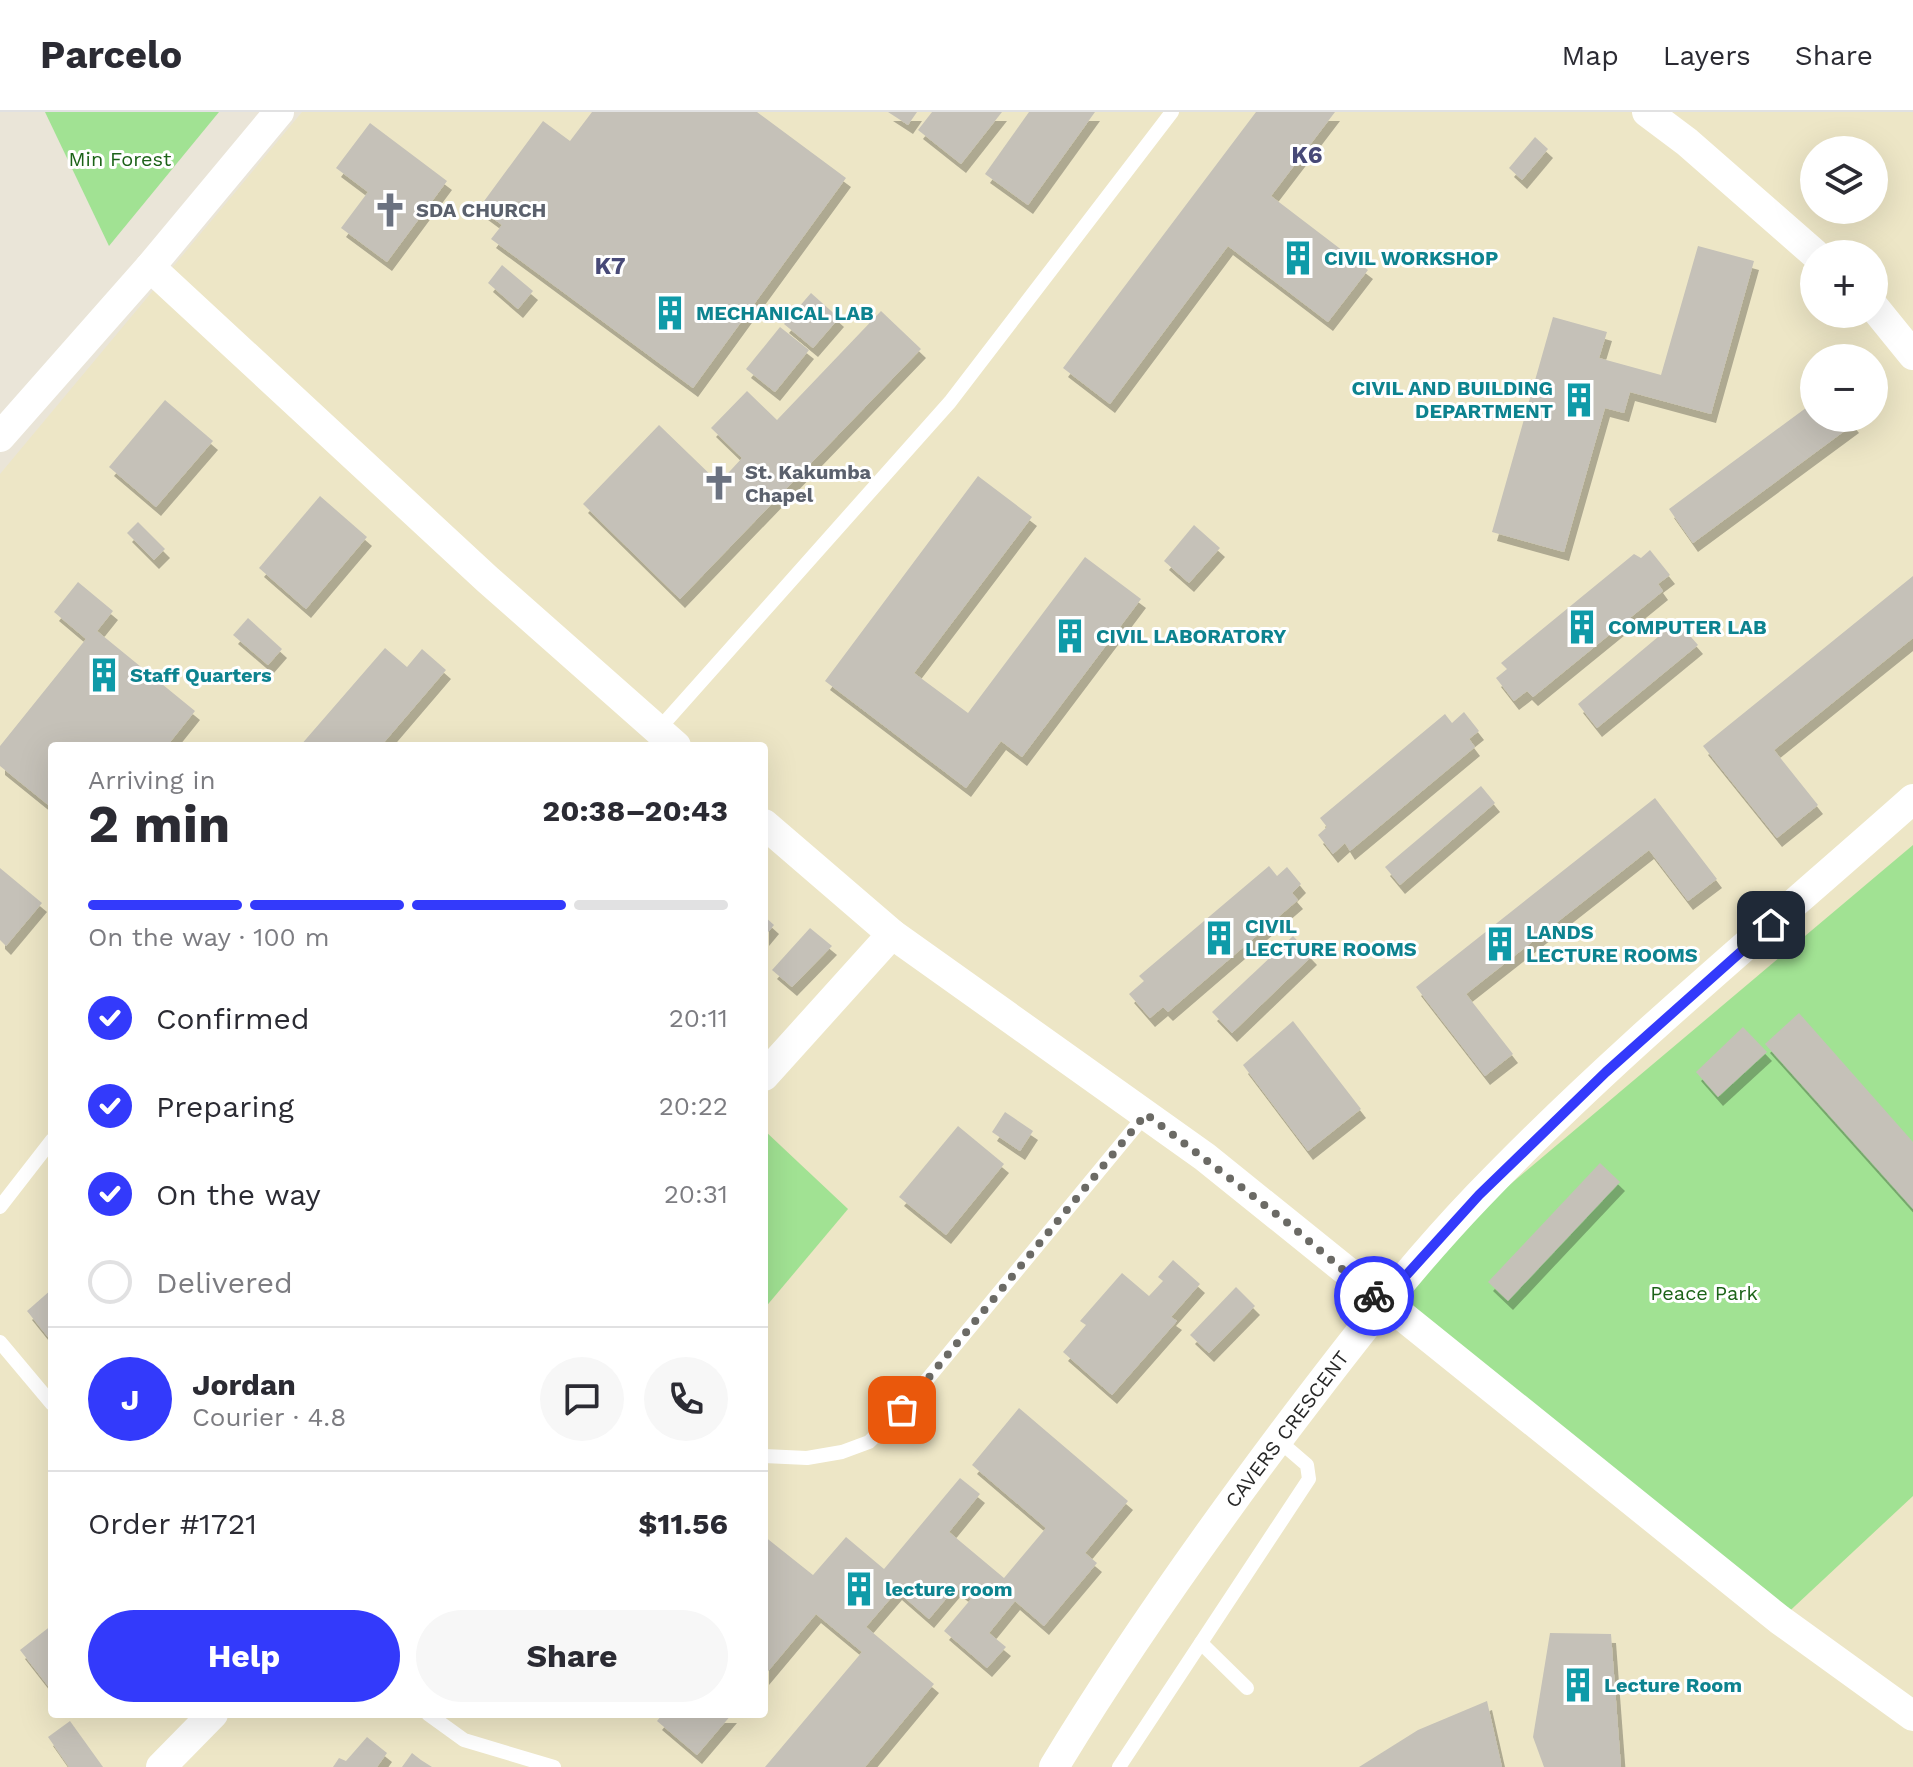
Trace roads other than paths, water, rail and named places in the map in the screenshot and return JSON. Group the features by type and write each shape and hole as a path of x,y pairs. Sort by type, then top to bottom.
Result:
{"street":[{"path":"0,437 150,267 279,112"},
{"path":"1647,112 1687,142 1800,241"},
{"path":"150,267 487,579 667,738"},
{"path":"1888,324 1913,355"},
{"name":"CAVERS CRESCENT","path":"1054,1767 1114,1668 1382,1302 1479,1195 1606,1072 1913,799"},
{"path":"768,827 892,934 1146,1114 1239,1184 1780,1620 1913,1716"},
{"path":"768,1072 892,934"},
{"path":"161,1767 209,1718"}],"lane":[{"path":"667,738 950,402 1172,112"},
{"path":"768,1456 807,1458 842,1452 869,1442 902,1410 1146,1114"},
{"path":"0,1207 48,1145"},
{"path":"0,1342 48,1399"},
{"path":"1119,1767 1309,1479 1307,1465 1278,1440"},
{"path":"1201,1643 1247,1688"},
{"path":"434,1718 464,1740 554,1767"}],"place":[{"name":"SDA CHURCH","path":"390,210"},
{"name":"CIVIL WORKSHOP","path":"1298,258"},
{"name":"MECHANICAL LAB","path":"670,313"},
{"name":"CIVIL AND BUILDING DEPARTMENT","path":"1579,400"},
{"name":"St. Kakumba Chapel","path":"719,483"},
{"name":"COMPUTER LAB","path":"1582,627"},
{"name":"CIVIL LABORATORY","path":"1070,636"},
{"name":"Staff Quarters","path":"104,675"},
{"name":"CIVIL LECTURE ROOMS","path":"1219,938"},
{"name":"LANDS LECTURE ROOMS","path":"1500,944"},
{"name":"lecture room","path":"859,1589"},
{"name":"Lecture Room","path":"1578,1685"}],"district":[{"name":"K6","path":"1307,155"},
{"name":"K7","path":"610,266"}],"park label":[{"name":"Min Forest","path":"120,159"},
{"name":"Peace Park","path":"1704,1293"}]}
